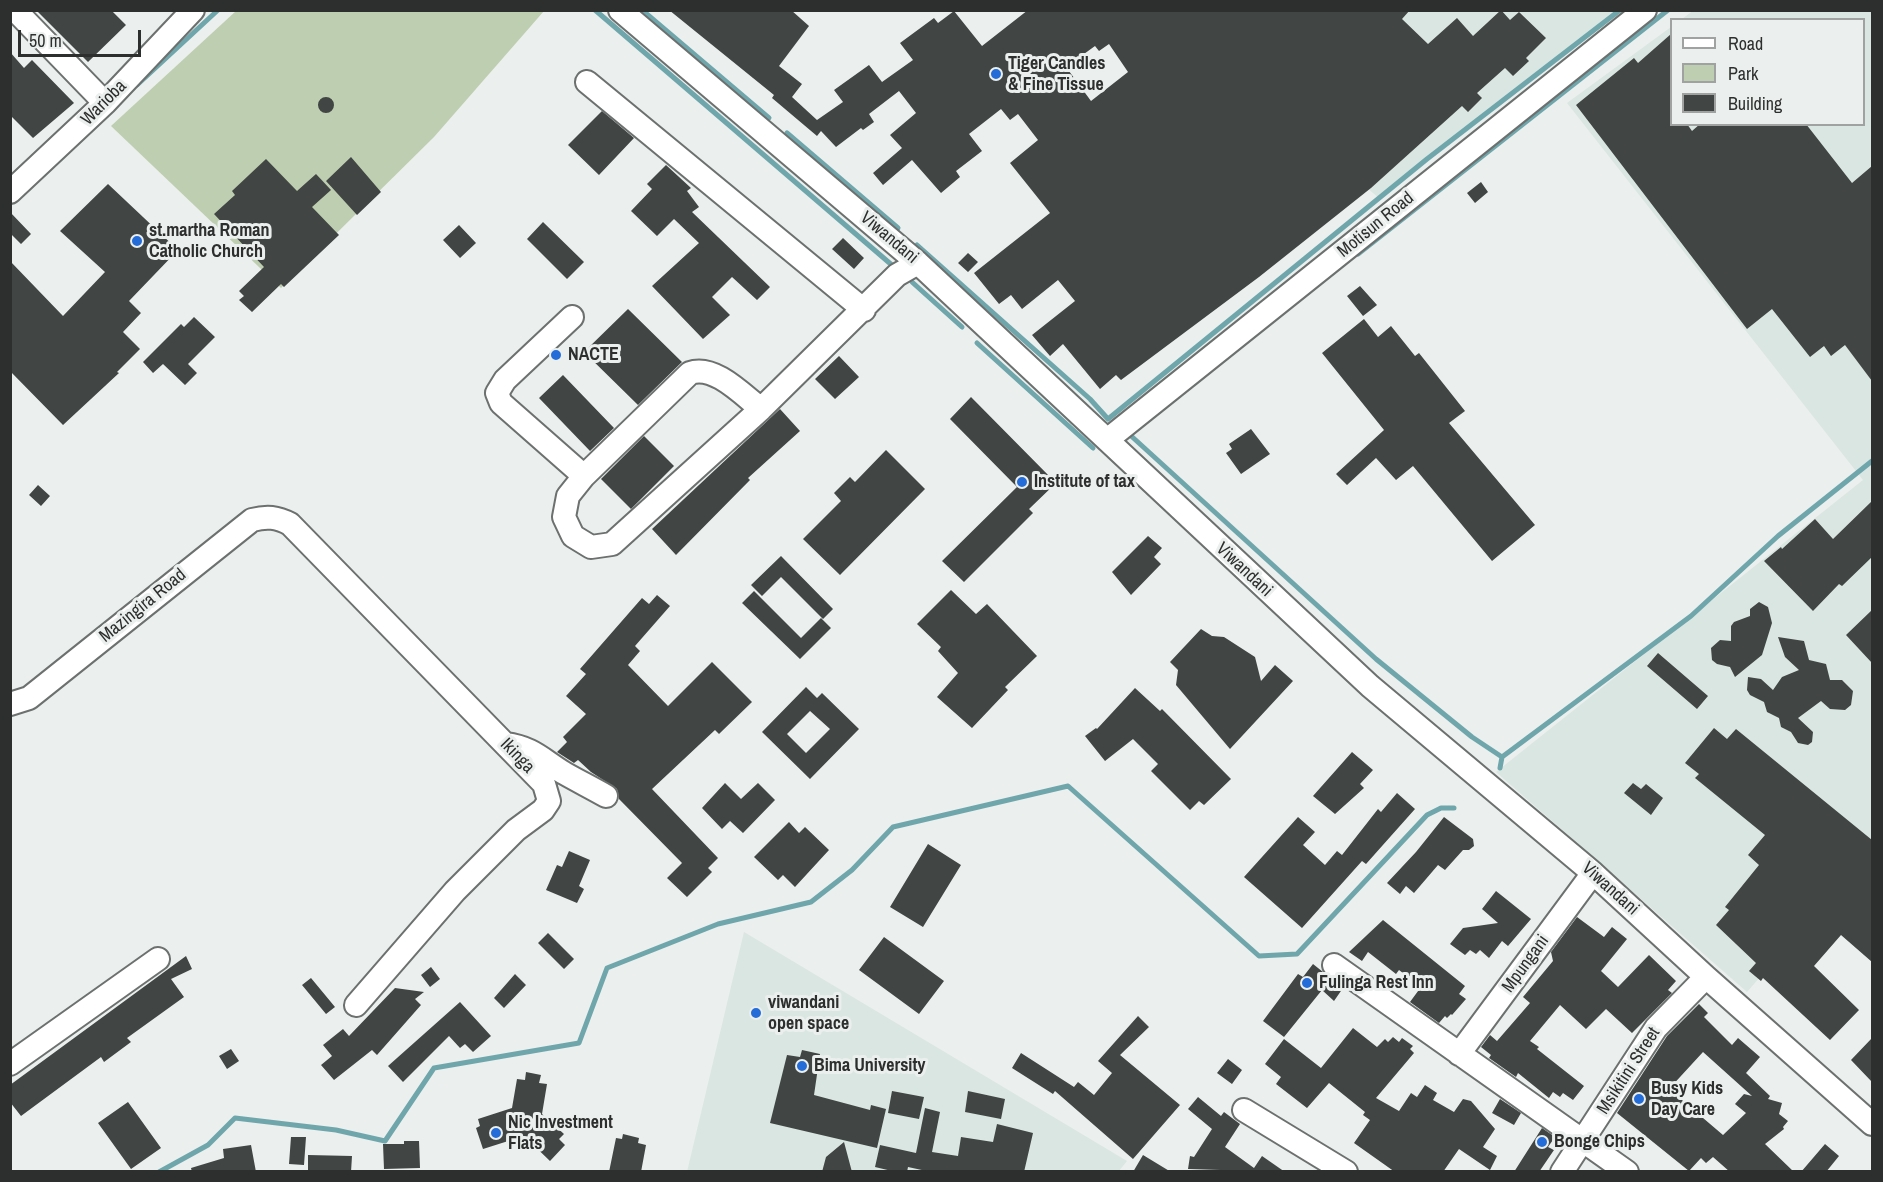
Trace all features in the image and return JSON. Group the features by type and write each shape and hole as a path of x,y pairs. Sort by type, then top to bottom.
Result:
{"street":[{"path":"15,10 105,103"},
{"name":"Warioba","path":"10,192 105,103 193,10"},
{"name":"Viwandani","path":"620,10 918,263 1370,686 1593,873 1706,978 1872,1124"},
{"name":"Motisun Road","path":"1107,440 1645,10"},
{"path":"587,82 864,310"},
{"path":"761,409 711,373 697,371 685,378 584,476 568,496 564,506 567,527 573,536 591,547 612,544 761,409 897,275 918,263"},
{"path":"572,317 505,380 497,393 501,403 584,476"},
{"name":"Mazingira Road","path":"10,704 28,698 241,527 259,518 278,518"},
{"name":"Ikinga","path":"278,518 290,524 506,744 544,784 549,801 543,810 516,830 455,891 356,1005"},
{"path":"506,744 524,746 534,751 564,773 606,796"},
{"name":"Mpungani","path":"1459,1054 1593,873"},
{"path":"10,1064 158,958"},
{"path":"1334,965 1584,1139 1627,1172"},
{"name":"Msikitini Street","path":"1562,1172 1656,1028 1706,978"},
{"path":"1244,1110 1346,1172"}],"shaded area":[{"path":"1694,10 1872,11 1872,848 1747,992 1496,772 1863,480 1567,103 1670,28 1670,126 1865,126 1865,18 1683,18"},
{"path":"1156,11 1623,11 1379,198"},
{"path":"744,932 1127,1161 1118,1172 687,1172"}],"green space":[{"path":"236,11 544,11 434,137 281,288 111,126"}],"building":[{"path":"36,10 111,10 126,25 88,62"},
{"path":"669,10 791,10 809,26 779,66 802,84 792,97 817,120 843,102 834,90 869,65 882,82 913,60 900,43 934,18 938,23 954,11 982,46 1028,10 1410,10 1402,19 1428,44 1457,18 1473,36 1501,10 1510,20 1519,12 1546,38 1526,58 1529,61 1513,76 1505,68 1477,93 1482,98 1468,112 1462,106 1371,188 1259,277 1121,380 1116,375 1100,389 1063,344 1050,356 1032,335 1075,301 1058,280 1022,309 1011,295 999,304 974,273 1050,213 1010,163 1038,140 1018,114 1010,120 1001,109 969,134 982,151 956,171 960,177 941,193 912,160 883,185 873,173 902,148 890,135 916,113 899,91 869,114 874,122 863,130 861,128 836,147 821,131 817,136 772,98 774,95","holes":["1109,44 1128,72 1091,101 1066,67 1095,46 1099,51"]},
{"path":"1670,35 1670,126 1688,126 1692,131 1698,126 1808,126 1852,183 1872,166 1872,381 1845,345 1831,356 1824,346 1810,357 1772,309 1747,329 1576,105 1634,58 1638,63"},
{"path":"10,52 24,68 32,60 74,103 33,138 10,115"},
{"path":"326,97 332,99 334,105 332,111 326,113 320,111 318,105 320,99"},
{"path":"602,111 634,138 599,175 568,145"},
{"path":"351,157 381,192 357,215 326,181"},
{"path":"266,159 297,191 316,174 331,190 312,207 339,235 284,287 281,284 252,312 239,300 244,296 239,291 264,267 214,214 235,195 232,191"},
{"path":"666,165 691,188 687,191 699,207 692,212 770,287 757,300 732,277 712,297 730,315 703,339 652,286 699,243 674,219 657,236 631,211 652,189 647,184"},
{"path":"1481,182 1488,192 1475,203 1467,193"},
{"path":"108,184 178,250 129,301 141,313 123,332 140,349 117,372 119,373 63,425 10,371 10,261 63,316 105,272 60,231"},
{"path":"10,212 31,234 21,244 10,233"},
{"path":"543,222 584,262 567,279 527,239"},
{"path":"459,225 476,243 460,258 443,240"},
{"path":"843,238 864,258 854,269 832,249"},
{"path":"968,253 978,262 968,272 958,263"},
{"path":"1360,286 1377,305 1363,316 1347,296"},
{"path":"628,309 682,362 638,405 584,352"},
{"path":"194,317 215,337 188,364 197,373 185,385 163,364 153,373 143,362 181,324 184,327"},
{"path":"1364,319 1378,337 1391,326 1415,356 1419,353 1465,411 1449,423 1535,525 1492,561 1413,466 1396,480 1376,458 1347,485 1336,474 1384,430 1322,353"},
{"path":"839,356 859,377 835,399 815,379"},
{"path":"563,375 614,428 590,451 539,398"},
{"path":"971,397 1056,483 1029,509 1033,513 964,582 942,561 1017,487 950,419"},
{"path":"780,409 800,431 748,478 750,480 676,555 652,529"},
{"path":"1251,429 1270,454 1241,474 1226,453 1232,449 1229,444"},
{"path":"644,436 674,466 631,509 601,479"},
{"path":"886,450 925,489 840,575 803,539 841,501 834,493 850,477 855,482"},
{"path":"38,485 50,496 41,506 29,495"},
{"path":"1872,501 1872,557 1842,586 1839,584 1813,611 1764,561 1781,547 1782,549 1815,519 1833,539"},
{"path":"1148,536 1162,548 1154,557 1161,564 1131,595 1112,572"},
{"path":"781,556 833,609 823,619 781,577 762,596 751,585"},
{"path":"951,590 976,614 987,604 1037,656 1005,687 1008,690 972,728 937,697 958,673 938,651 941,647 917,624"},
{"path":"754,591 801,638 821,618 831,628 800,659 742,603"},
{"path":"657,595 670,606 635,646 640,651 628,665 668,706 712,662 752,702 719,734 715,730 652,789 718,858 708,868 712,872 687,897 667,878 682,863 619,799 617,789 591,772 578,760 574,763 557,752 567,742 563,737 586,714 566,696 586,674 580,669 642,598 649,604"},
{"path":"1759,602 1768,607 1772,623 1762,655 1735,677 1730,667 1717,664 1712,660 1711,648 1720,640 1731,641 1731,626 1734,622 1750,616 1750,609"},
{"path":"1872,610 1872,663 1846,635"},
{"path":"1201,629 1212,636 1224,637 1255,657 1261,681 1275,665 1293,681 1230,749 1176,685 1178,670 1170,662"},
{"path":"1778,637 1804,641 1809,660 1826,664 1830,680 1842,680 1853,691 1851,705 1845,710 1830,709 1821,701 1798,718 1813,732 1812,742 1808,745 1798,743 1791,732 1781,727 1779,718 1767,712 1764,702 1750,695 1747,690 1748,677 1761,679 1773,690 1782,677 1799,670 1785,657"},
{"path":"1658,653 1708,696 1697,709 1647,666"},
{"path":"806,687 817,698 822,693 859,729 810,779 762,732","holes":["810,711 830,729 806,753 787,734"]},
{"path":"1135,688 1160,711 1162,709 1231,779 1204,805 1199,801 1190,810 1151,771 1158,764 1133,739 1105,761 1085,736 1097,729"},
{"path":"1714,728 1727,739 1736,729 1872,840 1872,962 1841,935 1814,966 1859,1010 1830,1040 1763,978 1761,981 1749,971 1756,963 1716,925 1729,910 1725,907 1759,865 1748,855 1765,835 1695,778 1699,774 1685,763"},
{"path":"1352,752 1373,770 1360,784 1364,788 1335,814 1313,796"},
{"path":"725,783 741,799 758,783 775,800 743,833 730,821 722,829 702,808"},
{"path":"1633,783 1641,789 1646,784 1663,798 1651,815 1624,793"},
{"path":"1397,793 1415,809 1366,864 1362,861 1302,928 1244,877 1298,817 1315,832 1303,845 1325,865 1337,851 1342,855 1378,809 1381,812"},
{"path":"1444,817 1473,839 1474,846 1469,850 1463,850 1445,870 1438,865 1414,893 1406,886 1400,894 1387,883"},
{"path":"789,822 799,833 805,827 829,850 795,887 783,875 778,880 754,857"},
{"path":"928,844 961,865 923,927 890,907"},
{"path":"569,851 590,860 579,886 584,889 577,903 546,890 557,865 562,867"},
{"path":"1496,891 1531,919 1508,946 1502,941 1489,958 1480,950 1476,954 1470,950 1465,955 1450,944 1463,928 1498,923 1482,909"},
{"path":"1577,917 1604,937 1612,927 1627,939 1601,971 1618,987 1649,955 1676,981 1668,990 1672,993 1632,1033 1606,1009 1586,1029 1560,1005 1530,1041 1584,1086 1573,1100 1563,1093 1560,1097 1553,1092 1549,1098 1518,1073 1516,1077 1489,1058 1491,1055 1481,1047 1490,1035 1497,1041 1530,1003 1523,997 1553,961 1551,952"},
{"path":"1383,920 1465,986 1459,994 1466,999 1452,1015 1447,1018 1445,1016 1439,1023 1410,1002 1421,987 1399,970 1396,974 1368,952 1362,961 1349,952"},
{"path":"548,933 574,959 564,969 538,943"},
{"path":"884,937 944,981 919,1014 859,970"},
{"path":"186,956 192,969 171,979 184,997 127,1038 131,1042 104,1062 101,1057 21,1116 10,1102 10,1085"},
{"path":"1313,964 1343,988 1334,1001 1322,990 1284,1037 1263,1021 1298,974 1303,977"},
{"path":"431,967 440,979 430,987 421,975"},
{"path":"515,974 526,985 504,1008 494,998"},
{"path":"311,978 335,1007 326,1014 302,985"},
{"path":"395,988 424,992 415,999 421,1005 377,1055 372,1050 334,1080 321,1065 332,1056 323,1045 343,1029 349,1036"},
{"path":"460,1002 491,1036 473,1052 465,1044 460,1048 449,1036 403,1082 388,1066"},
{"path":"1699,1004 1708,1013 1704,1017 1732,1045 1738,1038 1760,1057 1746,1073 1770,1096 1768,1099 1782,1103 1779,1114 1788,1121 1784,1129 1765,1144 1794,1172 1730,1172 1713,1157 1706,1163 1701,1158 1689,1171 1617,1113 1667,1036","holes":["1703,1052 1752,1096 1744,1094 1735,1104 1746,1113 1723,1135 1669,1089"]},
{"path":"1138,1016 1149,1027 1120,1055 1180,1105 1133,1159 1055,1091 1053,1094 1012,1068 1021,1053 1074,1087 1078,1082 1094,1095 1112,1073 1098,1061"},
{"path":"1353,1028 1377,1047 1385,1039 1388,1042 1393,1037 1399,1042 1402,1038 1413,1046 1410,1049 1414,1053 1376,1098 1399,1111 1411,1093 1417,1097 1425,1085 1437,1093 1433,1100 1454,1112 1463,1099 1471,1101 1495,1129 1483,1147 1497,1156 1490,1170 1459,1149 1443,1172 1395,1172 1354,1143 1370,1120 1363,1115 1365,1112 1329,1083 1307,1108 1276,1084 1281,1077 1265,1064 1284,1039 1321,1068"},
{"path":"1872,1038 1872,1082 1851,1060"},
{"path":"231,1049 239,1061 227,1069 219,1056"},
{"path":"802,1050 820,1054 814,1095 870,1110 871,1105 886,1109 877,1148 770,1123 787,1055 800,1057"},
{"path":"1228,1059 1242,1070 1232,1084 1217,1073"},
{"path":"526,1072 541,1075 539,1083 547,1084 542,1114 564,1134 559,1139 565,1145 550,1161 524,1136 483,1149 476,1128 480,1126 478,1119 512,1108 517,1079 525,1080"},
{"name":"Bima University","path":"892,1091 924,1097 919,1119 888,1113"},
{"path":"968,1091 1005,1099 1001,1119 965,1112"},
{"path":"1198,1097 1221,1116 1224,1112 1240,1124 1225,1147 1254,1168 1262,1156 1285,1172 1188,1169 1190,1156 1194,1157 1212,1129 1188,1109"},
{"path":"1500,1099 1521,1113 1514,1125 1492,1113"},
{"path":"128,1102 161,1148 131,1169 98,1123"},
{"path":"925,1108 940,1112 932,1152 958,1156 961,1137 993,1142 997,1124 1033,1133 1024,1172 931,1172 908,1167 907,1172 896,1172 875,1167 880,1145 916,1153"},
{"path":"1542,1128 1555,1137 1548,1147 1554,1150 1539,1172 1514,1172"},
{"path":"623,1134 639,1138 638,1143 646,1145 641,1172 609,1172 616,1138 622,1139"},
{"path":"291,1137 306,1137 304,1165 289,1164"},
{"path":"404,1141 419,1141 420,1168 384,1169 383,1144 404,1144"},
{"path":"844,1142 852,1172 822,1172 826,1157"},
{"path":"1825,1144 1839,1156 1826,1172 1801,1172"},
{"path":"251,1145 256,1172 192,1172 191,1168 224,1158 223,1149"},
{"path":"308,1155 352,1156 351,1172 308,1172"},
{"path":"1143,1155 1171,1172 1133,1172"}],"waterway":[{"path":"137,85 218,10"},
{"path":"595,10 893,266"},
{"path":"642,10 769,118"},
{"path":"917,245 1090,399 1108,419 1427,159 1620,10"},
{"path":"1358,254 1668,10"},
{"path":"787,133 898,228"},
{"path":"912,282 962,327"},
{"path":"977,343 1093,448"},
{"path":"1131,432 1129,434 1376,659 1472,737 1502,757"},
{"path":"1500,768 1502,757 1691,616 1778,536 1872,461"},
{"path":"159,1172 208,1145 235,1118 336,1130 385,1141 434,1068 579,1043 607,968 718,924 811,902 852,870 893,827 1068,786 1259,956 1297,954 1427,815 1441,808 1454,808"}],"place":[{"name":"Tiger Candles & Fine Tissue","path":"996,74"},
{"name":"st.martha Roman Catholic Church","path":"137,241"},
{"name":"NACTE","path":"556,355"},
{"name":"Institute of tax","path":"1022,482"},
{"name":"Fulinga Rest Inn","path":"1307,983"},
{"name":"viwandani open space","path":"756,1013"},
{"name":"Bima University","path":"802,1066"},
{"name":"Busy Kids Day Care","path":"1639,1099"},
{"name":"Nic Investment Flats","path":"496,1133"},
{"name":"Bonge Chips","path":"1542,1142"}]}
